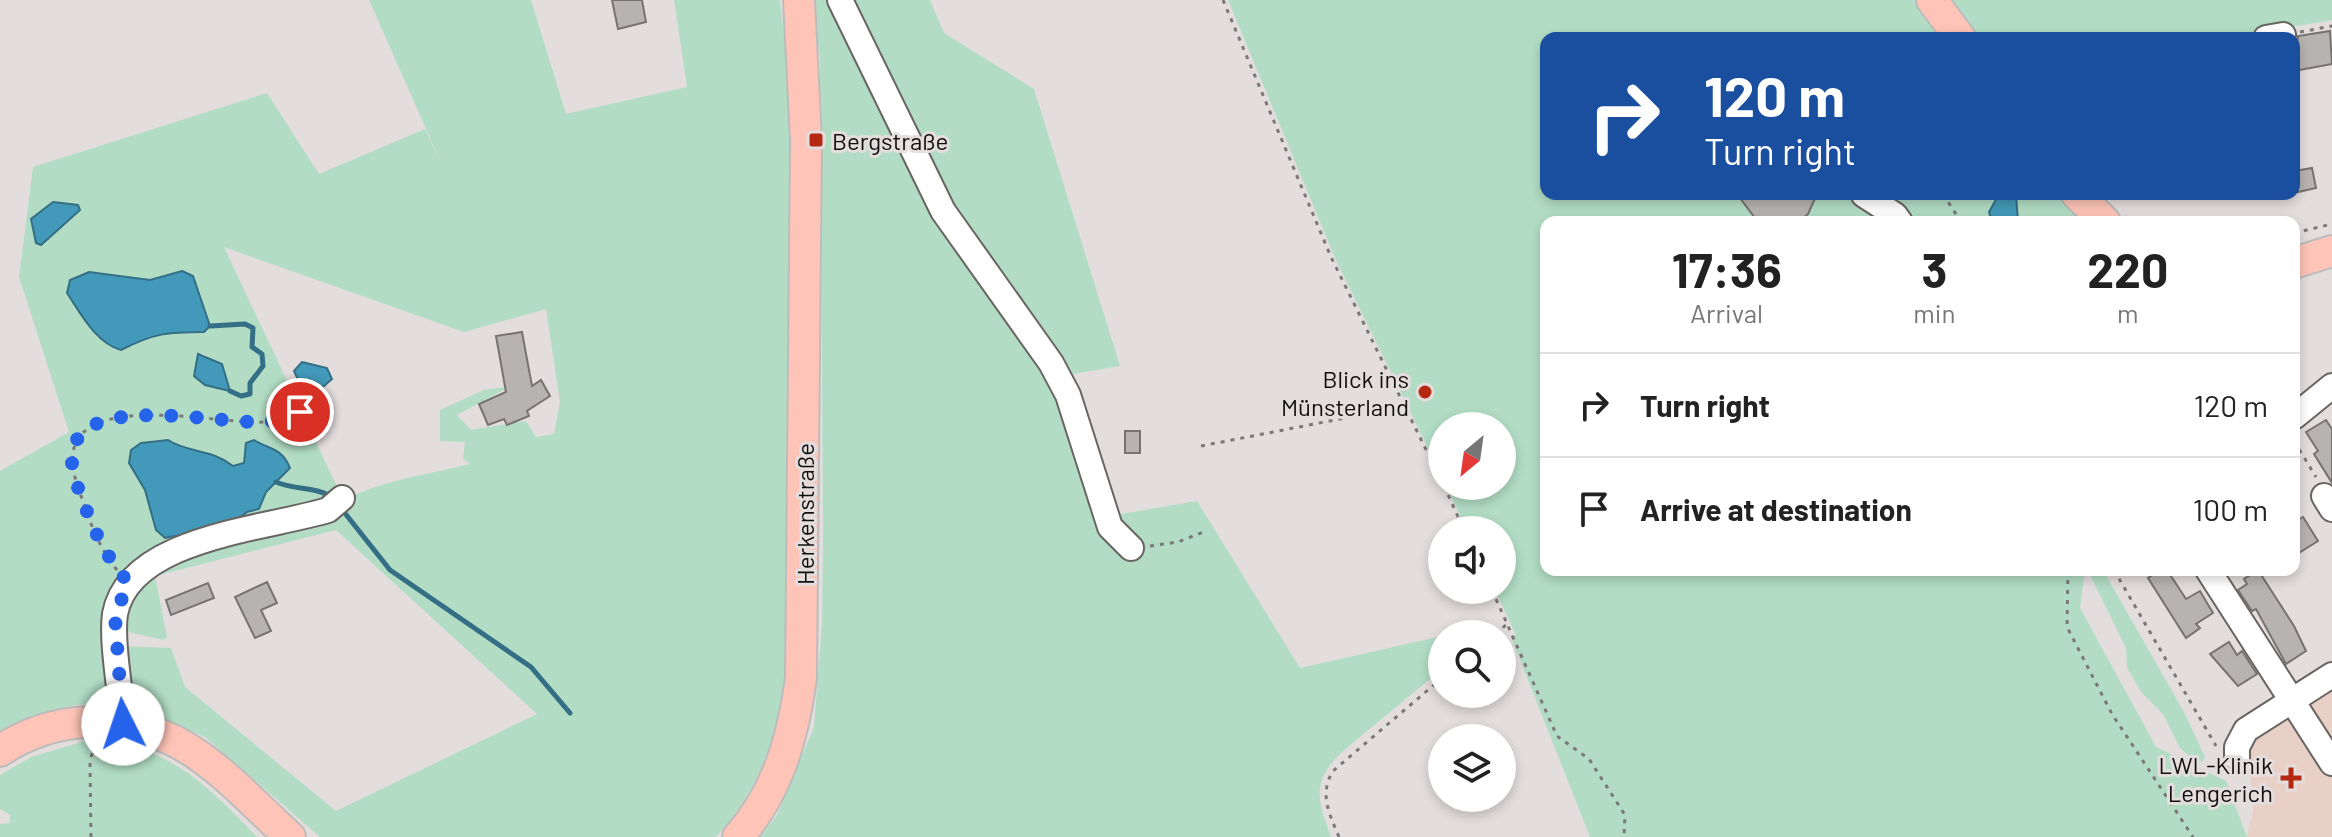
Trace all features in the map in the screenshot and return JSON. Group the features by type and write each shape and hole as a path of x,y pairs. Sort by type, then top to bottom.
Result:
{"main road":[{"name":"Herkenstraße","path":"738,837 777,778 789,745 801,678 805,176 799,0"},
{"path":"1932,0 1956,32"},
{"path":"2083,200 2099,216"},
{"path":"2300,261 2332,251"},
{"path":"0,751 38,732 71,722 111,723 162,733 222,771 290,837"}],"street":[{"path":"840,0 943,211 1062,384 1110,527 1131,548"},
{"path":"1872,200 1896,216"},
{"path":"2300,412 2332,386"},
{"path":"111,723 115,617 128,582 142,569 217,536 328,510 342,498"},
{"path":"2212,576 2332,763"},
{"path":"2237,758 2237,747 2246,730 2332,675"}],"path":[{"path":"1223,0 1331,257 1428,452"},
{"path":"2297,32 2332,26"},
{"path":"2300,232 2332,224"},
{"path":"1201,446 1407,406"},
{"path":"128,582 104,554 70,465 71,447 84,429 109,419 182,414 266,422 300,412"},
{"path":"2300,450 2328,502"},
{"path":"1131,548 1178,542 1206,531"},
{"path":"2068,576 2067,627 2112,714 2193,837"},
{"path":"2117,576 2219,752 2224,757 2237,758"},
{"path":"1516,644 1557,736 1589,759 1625,815 1624,837"},
{"path":"1339,837 1327,806 1325,784 1333,771 1428,690"},
{"path":"91,837 90,762 111,723"}],"shaded area":[{"name":"LWL-Klinik Lengerich","path":"2332,686 2332,837 2247,837 2253,811 2248,744"}],"green space":[{"path":"369,0 531,0 566,114 687,87 674,0 780,0 792,104 792,651 782,703 768,750 748,794 716,837 320,837 205,737 136,707 122,646 171,648 185,687 336,811 537,714 336,530 155,576 167,637 163,640 120,630 124,600 140,577 166,560 198,546 327,515 353,496 384,484 470,464 463,459 465,442 440,441 440,410 484,390 511,386 457,415 471,430 526,421 536,437 554,434 560,402 546,309 464,332 224,247 339,491 328,501 311,509 196,537 163,549 136,565 121,582 113,601 110,622 112,679 105,702 42,713 0,731 0,471 69,432 19,277 33,167 267,93 319,174 425,129 442,165","holes":["53,202 78,205 80,210 41,245 36,243 31,219","182,271 193,276 210,326 204,332 152,337 121,350 97,334 67,293 70,280 89,272 150,280","203,354 222,364 230,390 205,385 194,376 197,355","156,440 196,449 232,466 244,463 246,443 255,440 280,453 290,468 266,492 259,509 247,512 237,520 189,535 165,538 156,530 145,490 129,464 131,451 141,443"]},
{"path":"811,0 930,0 944,33 1034,89 1120,366 1073,374 1115,515 1197,501 1300,668 1428,639 1428,681 1343,751 1321,782 1320,801 1331,837 760,837 777,815 814,727 822,624 820,57"},
{"path":"1228,0 1922,0 1946,32 1540,32 1540,200 2071,200 2085,216 1540,216 1540,576 2084,576 2080,608 2156,747 2226,781 2247,837 1590,837 1516,650 1516,620 1509,620 1502,604 1516,604 1516,516 1460,516 1453,500 1516,500 1516,412 1428,412 1428,448 1335,258"},
{"path":"1942,0 2332,0 2332,20 2264,32 1966,32"},
{"path":"2090,576 2106,576 2185,714 2205,757 2203,761 2197,763 2180,748 2163,714 2142,693 2127,668 2126,648"},
{"path":"85,741 113,743 161,757 201,783 257,837 0,837 0,824 10,823 10,815 0,809 0,775 31,757"}],"water":[{"path":"1996,200 2016,200 2018,216 1990,216 1989,212"},
{"path":"53,202 78,205 80,210 41,245 36,243 31,219"},
{"path":"182,271 193,276 210,326 204,332 152,337 121,350 97,334 67,293 70,280 89,272 150,280"},
{"path":"198,354 222,364 230,391 205,385 194,376"},
{"path":"302,362 327,368 332,379 323,387 299,382 294,371"},
{"path":"168,440 217,457 233,466 244,463 246,443 254,440 280,453 290,468 266,492 259,509 247,512 237,520 189,535 165,538 156,530 145,490 129,463 131,450 141,443"}],"building":[{"path":"612,0 642,0 646,22 618,29"},
{"path":"2330,31 2332,64 2300,70 2300,36"},
{"path":"2312,168 2316,188 2300,192 2300,170"},
{"path":"1742,200 1814,200 1806,216 1754,216"},
{"path":"522,332 532,386 541,380 550,396 527,411 529,416 507,425 504,419 488,425 479,404 506,392 496,336"},
{"path":"2326,420 2332,429 2332,483 2314,454 2318,451 2306,432"},
{"path":"1125,431 1140,431 1140,453 1125,453"},
{"path":"2303,517 2318,541 2300,552 2300,519"},
{"path":"2171,576 2186,599 2200,591 2213,613 2196,624 2200,628 2186,638 2148,578"},
{"path":"2262,576 2306,651 2286,664 2256,609 2252,611 2238,590 2247,584 2244,579"},
{"path":"267,582 277,603 261,610 271,631 255,638 235,597"},
{"path":"208,583 214,598 171,615 166,600"},
{"path":"2229,642 2237,655 2242,651 2257,674 2238,686 2210,654"}],"waterway":[{"path":"210,326 245,324 253,328 252,347 262,354 263,366 250,383 250,394 241,396 230,391"},
{"path":"276,482 332,497"},
{"path":"344,512 390,570 531,667 570,713"}],"place":[{"name":"Bergstraße","path":"816,140"},
{"name":"Blick ins Münsterland","path":"1425,392"},
{"name":"LWL-Klinik Lengerich","path":"2291,778"}],"route":[{"path":"123,724 115,617 128,582 104,554 70,465 71,447 84,429 109,419 182,414 219,420 266,422 300,412"}]}
